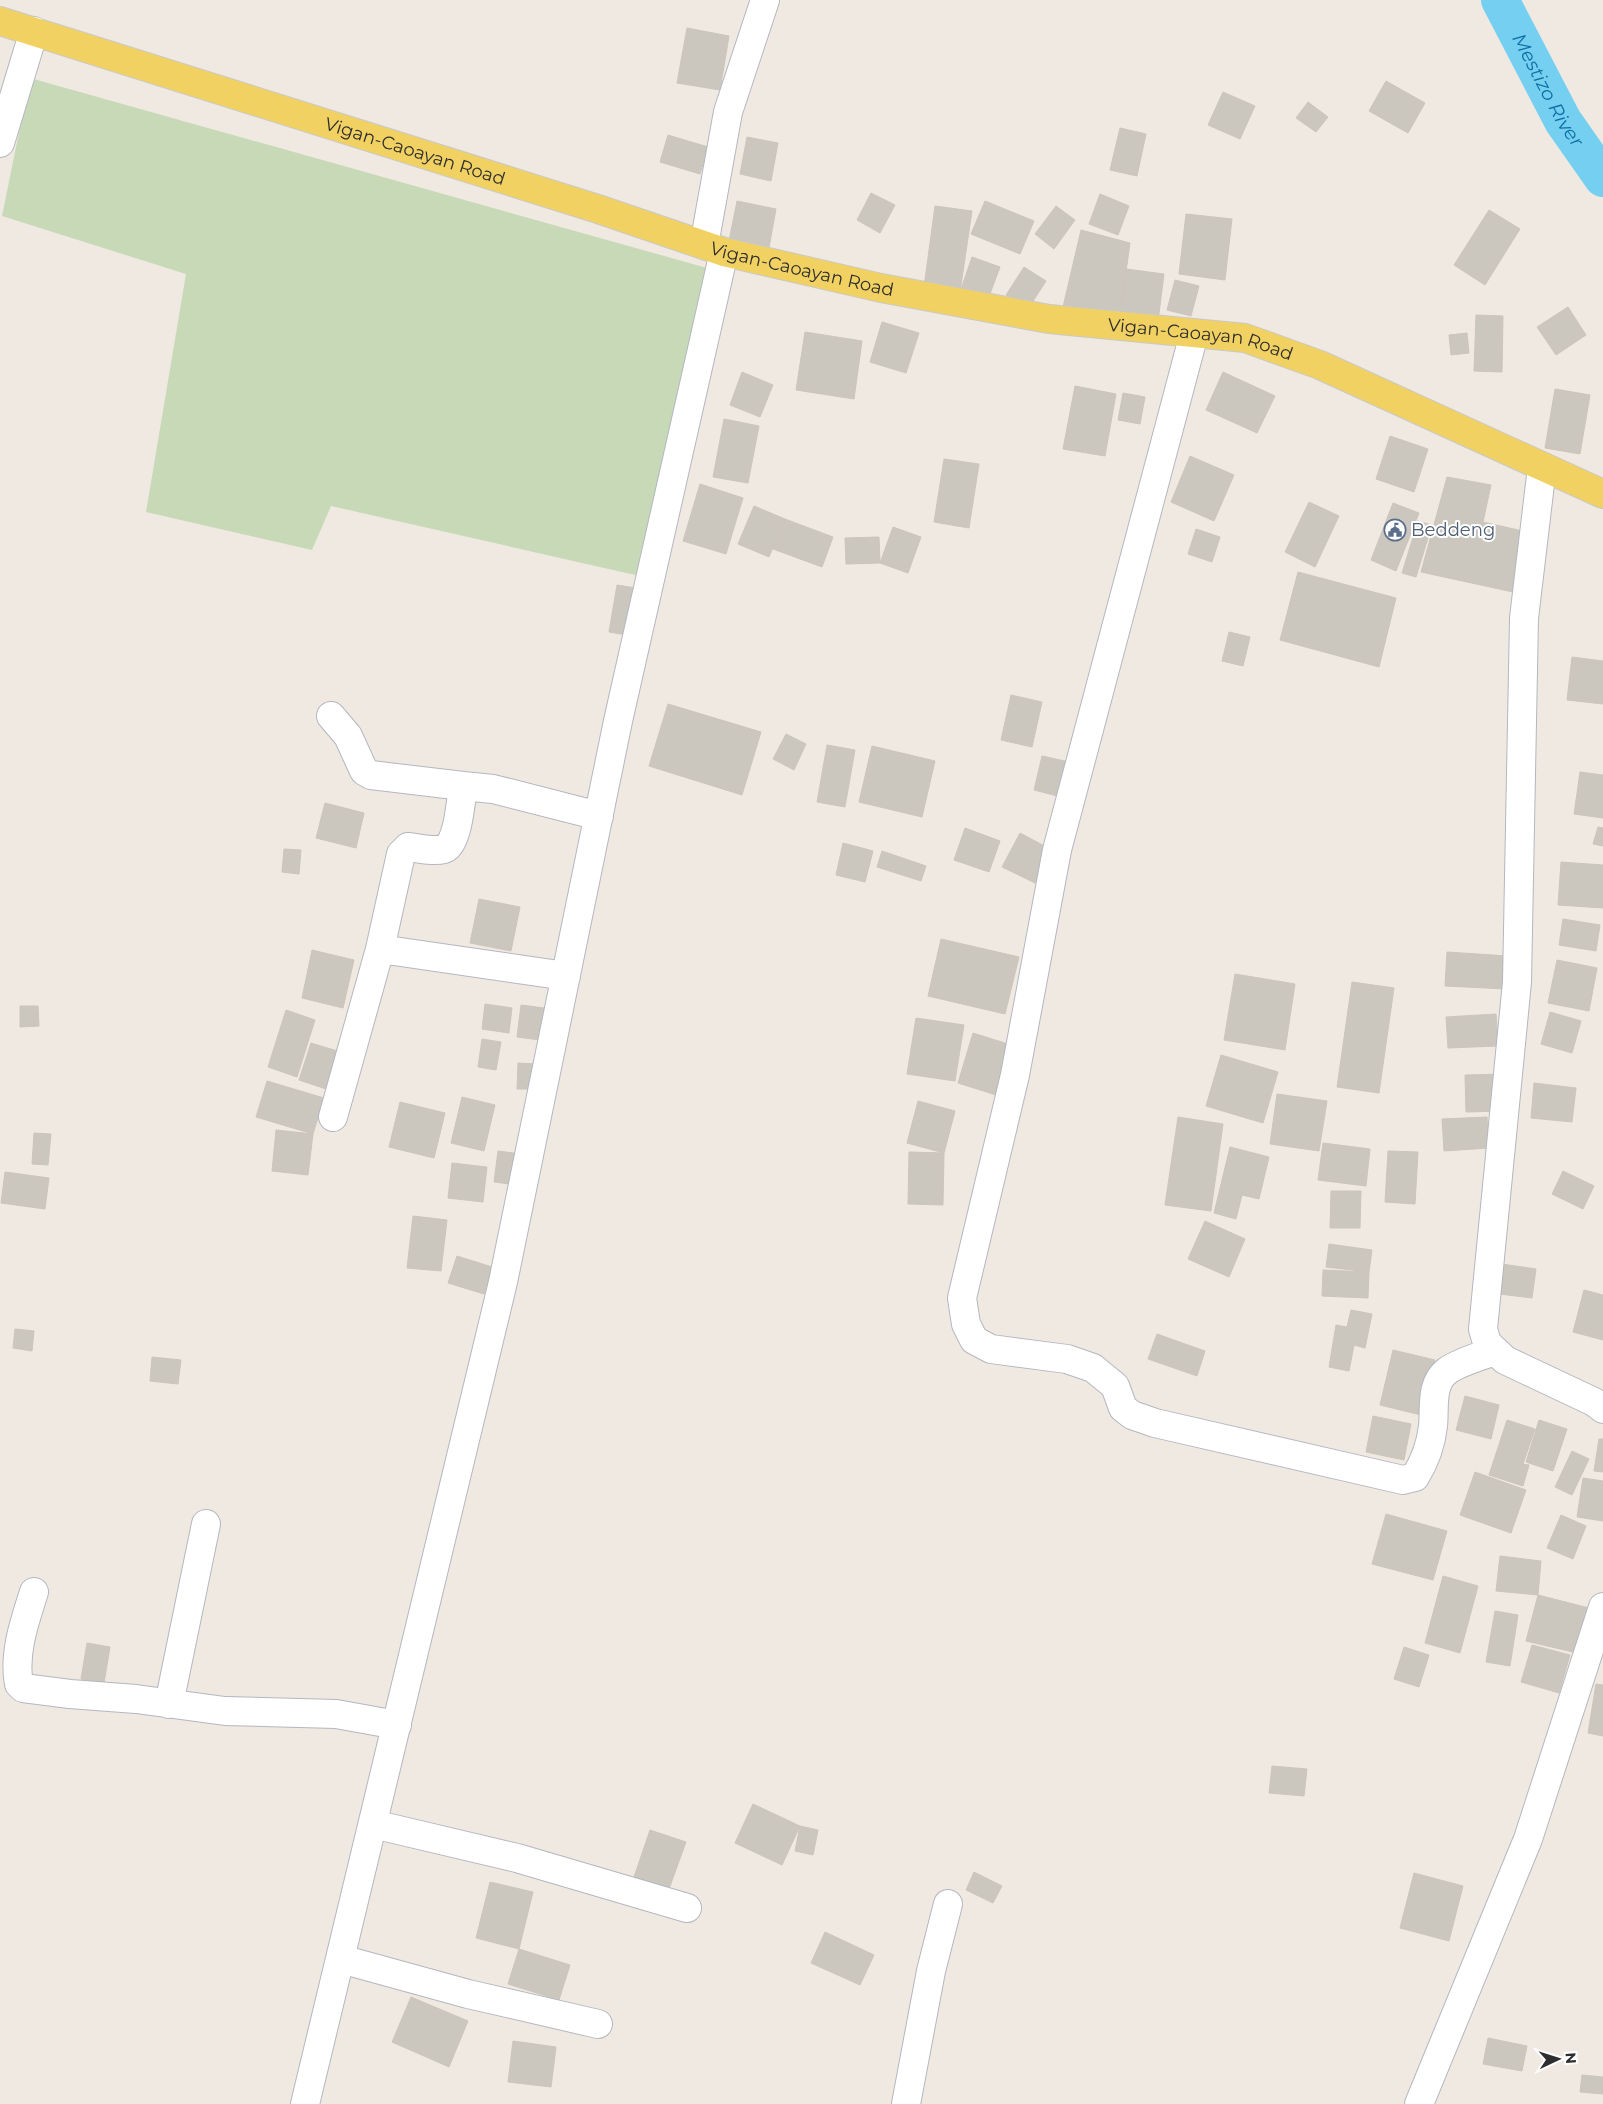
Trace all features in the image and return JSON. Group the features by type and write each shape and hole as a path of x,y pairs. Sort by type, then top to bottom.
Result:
{"main road":[{"name":"Vigan-Caoayan Road","path":"0,21 589,206 714,249 881,288 1049,319 1245,338 1295,355 1603,494"}],"street":[{"path":"305,2104 503,1282 714,249 728,112 765,0"},
{"path":"0,143 34,31"},
{"path":"1194,334 1057,850 1015,1076 962,1298 966,1324 974,1340 991,1349 1067,1359 1093,1368 1115,1386 1122,1408 1132,1415 1154,1422 1403,1480 1415,1477 1426,1459 1433,1426 1433,1399 1439,1381 1447,1371 1494,1351"},
{"path":"1542,467 1524,618 1517,982 1483,1329 1488,1343 1505,1360 1594,1402 1603,1409"},
{"path":"331,716 348,736 364,771 371,775 493,789 599,816"},
{"path":"333,1117 380,949 401,854 408,847 437,850 449,845 454,836 463,786"},
{"path":"380,949 566,976"},
{"path":"169,1704 206,1524"},
{"path":"34,1592 23,1629 18,1666 19,1684 23,1688 225,1711 336,1714 397,1725"},
{"path":"1419,2104 1528,1839 1603,1607"},
{"path":"373,1824 517,1858 687,1908"},
{"path":"906,2104 931,1971 948,1904"},
{"path":"340,1959 468,1994 598,2024"}],"green space":[{"path":"30,78 707,268 644,577 331,506 312,550 146,512 186,274 2,216"}],"building":[{"path":"687,28 729,36 720,90 677,83"},
{"path":"1386,81 1425,103 1408,133 1369,111"},
{"path":"1223,92 1255,106 1240,139 1208,125"},
{"path":"1308,102 1328,117 1316,132 1296,118"},
{"path":"1120,128 1146,134 1137,176 1110,170"},
{"path":"668,135 708,147 700,174 660,162"},
{"path":"747,137 778,143 771,181 740,174"},
{"path":"871,193 895,205 880,233 857,220"},
{"path":"1100,194 1129,206 1118,235 1089,224"},
{"path":"737,201 776,209 768,253 728,246"},
{"path":"985,201 1034,221 1020,254 971,234"},
{"path":"935,206 972,211 960,292 924,287"},
{"path":"1056,206 1075,220 1054,249 1035,234"},
{"path":"1489,210 1520,229 1485,285 1454,265"},
{"path":"1186,214 1232,219 1225,280 1179,274"},
{"path":"1081,230 1130,243 1120,315 1063,307"},
{"path":"972,257 1000,267 987,302 960,292"},
{"path":"1024,267 1046,281 1028,309 1006,295"},
{"path":"1126,269 1164,274 1158,321 1120,315"},
{"path":"1175,280 1199,286 1191,316 1167,310"},
{"path":"1568,307 1586,335 1556,355 1537,327"},
{"path":"1476,315 1503,316 1502,372 1474,371"},
{"path":"882,322 919,333 906,373 870,362"},
{"path":"805,332 862,341 854,399 796,390"},
{"path":"1467,333 1469,353 1451,355 1449,335"},
{"path":"742,372 773,385 760,417 730,405"},
{"path":"1223,372 1275,396 1257,433 1206,410"},
{"path":"1075,386 1116,394 1105,456 1063,449"},
{"path":"1555,389 1590,395 1580,454 1545,448"},
{"path":"1123,393 1145,397 1140,424 1118,420"},
{"path":"724,419 759,426 748,483 713,477"},
{"path":"1390,436 1428,449 1414,492 1376,479"},
{"path":"1190,456 1234,475 1214,521 1171,502"},
{"path":"944,459 979,464 969,528 934,522"},
{"path":"1447,477 1491,485 1483,522 1527,532 1513,592 1421,572"},
{"path":"700,484 743,498 726,554 683,541"},
{"path":"1309,502 1339,516 1315,567 1285,552"},
{"path":"1393,503 1419,513 1396,571 1371,560"},
{"path":"754,506 785,519 769,557 738,544"},
{"path":"785,519 833,537 822,567 773,549"},
{"path":"1418,521 1432,525 1416,577 1402,573"},
{"path":"893,527 921,537 908,573 880,563"},
{"path":"1196,529 1220,537 1212,562 1188,554"},
{"path":"879,537 880,563 846,564 845,538"},
{"path":"1298,572 1396,598 1379,667 1280,640"},
{"path":"617,585 642,589 634,636 609,632"},
{"path":"1229,632 1250,637 1243,666 1222,661"},
{"path":"1572,657 1603,661 1603,704 1567,700"},
{"path":"1011,695 1042,702 1032,747 1001,740"},
{"path":"668,704 761,732 742,795 649,766"},
{"path":"786,734 806,744 794,770 773,759"},
{"path":"827,745 855,750 845,807 817,802"},
{"path":"872,746 935,761 922,817 859,802"},
{"path":"1042,756 1074,763 1065,798 1034,790"},
{"path":"1580,772 1603,775 1603,818 1574,814"},
{"path":"325,803 364,813 356,848 316,838"},
{"path":"1598,827 1603,828 1603,846 1593,844"},
{"path":"965,828 1000,841 989,872 954,860"},
{"path":"1020,833 1052,850 1035,883 1002,867"},
{"path":"843,843 873,851 865,882 836,875"},
{"path":"284,849 301,850 299,874 282,872"},
{"path":"882,851 926,866 921,881 877,867"},
{"path":"1561,862 1603,865 1603,908 1558,905"},
{"path":"479,899 520,907 511,951 470,943"},
{"path":"1563,919 1600,925 1596,951 1559,945"},
{"path":"941,939 1019,957 1005,1014 928,996"},
{"path":"312,950 354,960 343,1008 302,998"},
{"path":"1447,952 1508,956 1506,989 1445,986"},
{"path":"1557,960 1597,968 1589,1011 1548,1003"},
{"path":"1235,974 1295,984 1285,1050 1224,1040"},
{"path":"1352,982 1394,988 1379,1093 1337,1087"},
{"path":"485,1004 512,1008 509,1033 482,1029"},
{"path":"521,1005 544,1008 540,1040 517,1037"},
{"path":"20,1006 38,1006 39,1026 20,1027"},
{"path":"286,1010 315,1020 297,1077 268,1067"},
{"path":"1550,1012 1581,1021 1572,1053 1541,1044"},
{"path":"1496,1014 1498,1046 1448,1048 1446,1017"},
{"path":"916,1018 964,1025 955,1081 907,1074"},
{"path":"973,1033 1011,1045 996,1095 958,1083"},
{"path":"482,1039 501,1042 496,1070 478,1067"},
{"path":"311,1043 344,1053 332,1091 299,1080"},
{"path":"1221,1055 1278,1072 1263,1123 1206,1106"},
{"path":"518,1063 536,1064 535,1089 517,1089"},
{"path":"1502,1074 1503,1111 1466,1112 1465,1075"},
{"path":"267,1081 324,1098 313,1134 256,1117"},
{"path":"1534,1083 1576,1088 1572,1122 1531,1118"},
{"path":"1277,1094 1327,1101 1319,1151 1270,1144"},
{"path":"462,1097 495,1105 484,1151 451,1143"},
{"path":"918,1101 955,1111 944,1153 907,1143"},
{"path":"400,1102 445,1113 434,1158 389,1147"},
{"path":"1178,1117 1223,1124 1211,1211 1165,1205"},
{"path":"1487,1117 1489,1148 1444,1151 1442,1119"},
{"path":"276,1130 313,1134 308,1175 272,1171"},
{"path":"34,1133 51,1134 48,1165 32,1164"},
{"path":"1323,1143 1370,1149 1366,1186 1318,1180"},
{"path":"1230,1147 1269,1157 1259,1199 1242,1195 1236,1219 1214,1213"},
{"path":"498,1151 521,1154 517,1185 494,1182"},
{"path":"1388,1151 1418,1152 1415,1204 1385,1202"},
{"path":"909,1152 944,1153 943,1205 908,1204"},
{"path":"452,1163 487,1167 483,1202 448,1198"},
{"path":"1563,1171 1594,1186 1583,1209 1552,1194"},
{"path":"5,1172 49,1178 45,1209 1,1203"},
{"path":"1331,1191 1361,1191 1360,1228 1330,1228"},
{"path":"413,1216 447,1220 441,1271 407,1268"},
{"path":"1205,1221 1245,1239 1229,1277 1188,1259"},
{"path":"1329,1244 1372,1250 1369,1272 1326,1267"},
{"path":"457,1256 492,1267 484,1294 448,1283"},
{"path":"1495,1263 1536,1269 1532,1298 1491,1293"},
{"path":"1323,1270 1369,1272 1368,1298 1322,1296"},
{"path":"1584,1290 1603,1295 1603,1340 1573,1332"},
{"path":"1351,1310 1372,1314 1365,1348 1354,1345 1349,1371 1329,1367 1336,1325 1347,1327"},
{"path":"15,1329 34,1331 32,1351 13,1348"},
{"path":"1157,1334 1205,1351 1197,1376 1148,1359"},
{"path":"1393,1350 1435,1360 1421,1415 1380,1405"},
{"path":"152,1357 181,1360 178,1384 150,1381"},
{"path":"1465,1396 1499,1405 1491,1439 1456,1430"},
{"path":"1373,1416 1411,1424 1404,1460 1366,1452"},
{"path":"1507,1420 1535,1429 1523,1464 1529,1465 1523,1486 1489,1475"},
{"path":"1539,1420 1567,1429 1553,1471 1526,1462"},
{"path":"1599,1439 1603,1439 1603,1472 1594,1471"},
{"path":"1572,1451 1589,1459 1572,1495 1555,1487"},
{"path":"1475,1472 1526,1490 1511,1533 1460,1515"},
{"path":"1583,1478 1603,1481 1603,1521 1577,1517"},
{"path":"1386,1514 1447,1531 1433,1580 1372,1564"},
{"path":"1561,1515 1586,1526 1573,1559 1547,1548"},
{"path":"1500,1556 1541,1561 1538,1595 1496,1591"},
{"path":"1443,1576 1478,1586 1460,1653 1425,1643"},
{"path":"1538,1595 1589,1608 1577,1653 1526,1641"},
{"path":"1495,1611 1518,1615 1510,1666 1486,1662"},
{"path":"87,1643 110,1647 104,1683 81,1679"},
{"path":"1532,1645 1570,1655 1559,1693 1521,1682"},
{"path":"1404,1647 1429,1655 1419,1687 1394,1679"},
{"path":"1596,1684 1603,1685 1603,1736 1588,1733"},
{"path":"1272,1766 1307,1769 1304,1796 1269,1793"},
{"path":"753,1804 800,1826 782,1865 735,1843"},
{"path":"800,1826 818,1830 813,1855 795,1851"},
{"path":"650,1830 686,1842 669,1889 634,1877"},
{"path":"974,1872 1002,1886 993,1903 966,1890"},
{"path":"1414,1873 1463,1886 1449,1941 1400,1928"},
{"path":"490,1882 533,1892 519,1949 476,1938"},
{"path":"825,1932 874,1955 860,1985 811,1963"},
{"path":"519,1949 570,1965 559,2000 508,1984"},
{"path":"411,1997 468,2021 449,2067 392,2042"},
{"path":"1488,2038 1527,2046 1522,2071 1483,2064"},
{"path":"513,2041 556,2047 551,2087 508,2082"},
{"path":"1582,2075 1603,2077 1603,2094 1580,2092"}],"waterway":[{"name":"Mestizo River","path":"1500,0 1563,121 1603,178"}],"place":[{"name":"Beddeng","path":"1395,530"}]}
